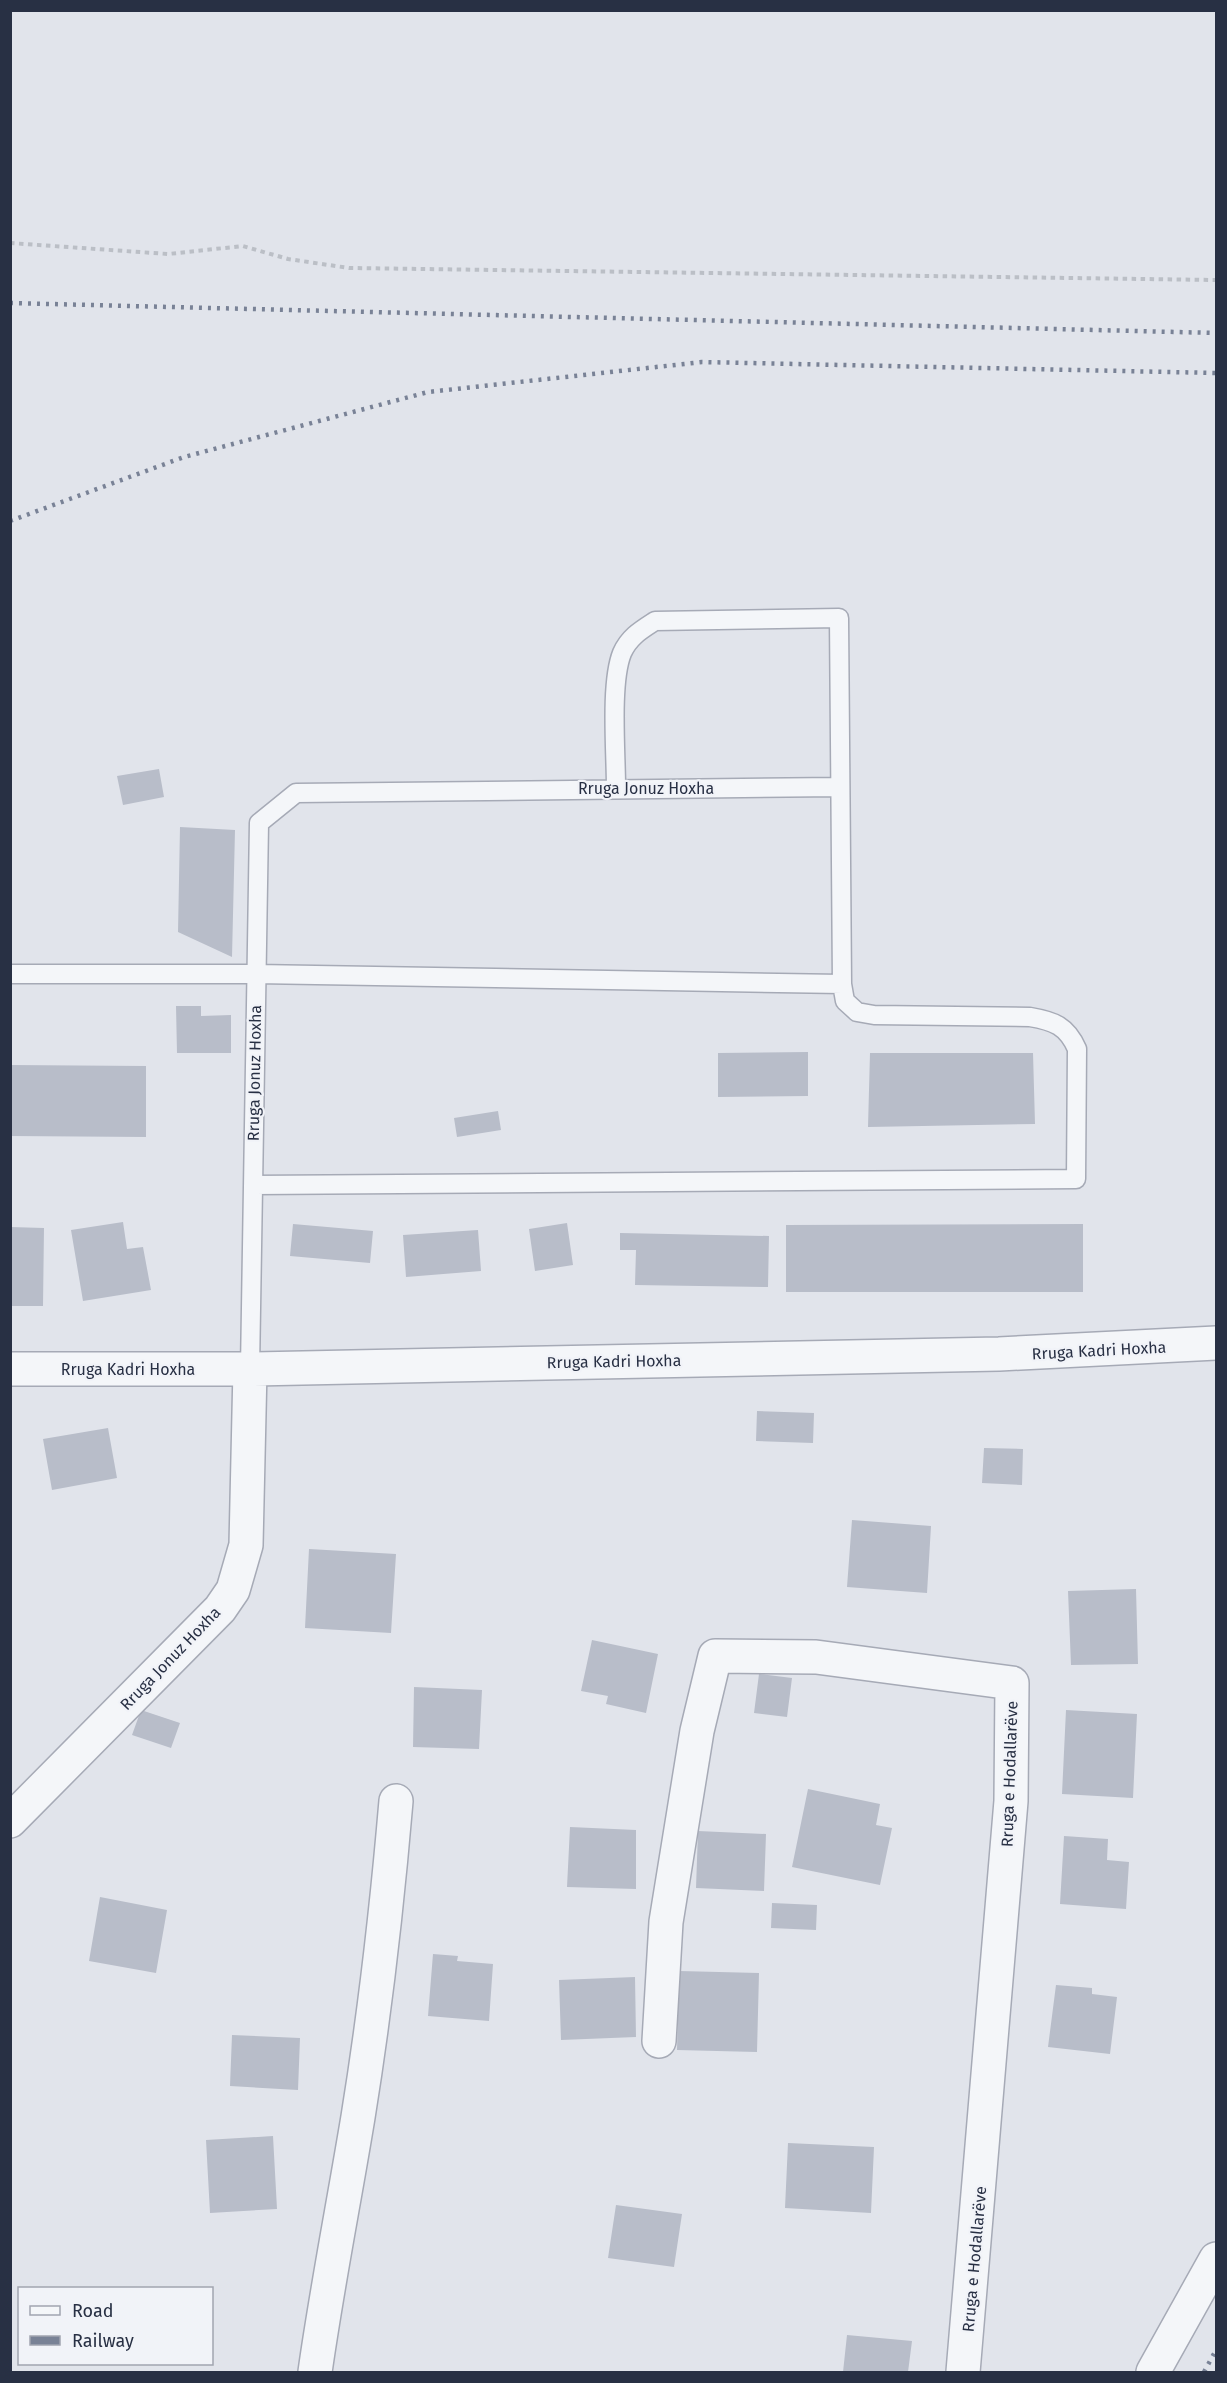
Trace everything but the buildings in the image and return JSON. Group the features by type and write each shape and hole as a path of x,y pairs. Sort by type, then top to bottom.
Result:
{"street":[{"name":"Rruga Kadri Hoxha","path":"10,1369 250,1369 999,1354 1216,1343"},
{"name":"Rruga Jonuz Hoxha","path":"10,1821 220,1609 233,1590 246,1545 250,1369"},
{"name":"Rruga e Hodallarëve","path":"659,2041 666,1922 697,1731 716,1656 816,1658 1012,1683 1011,1801 963,2373"},
{"path":"315,2373 327,2288 358,2117 383,1947 396,1801"},
{"path":"1153,2373 1216,2259"}],"lane":[{"path":"253,1185 1076,1179 1077,1049 1070,1033 1052,1021 1030,1017 874,1015 857,1012 845,1001 842,984 839,618 655,621 635,633 622,653 617,678 616,787"},
{"name":"Rruga Jonuz Hoxha","path":"250,1369 259,823 296,793 616,787 839,787"},
{"path":"10,974 256,974 842,984"}],"path":[{"path":"10,243 168,254 243,246 288,260 349,268 1216,280"}],"railway":[{"path":"10,303 1216,333"},
{"path":"10,521 184,457 428,392 702,362 1216,373"},
{"path":"1204,2372 1216,2350"}]}
